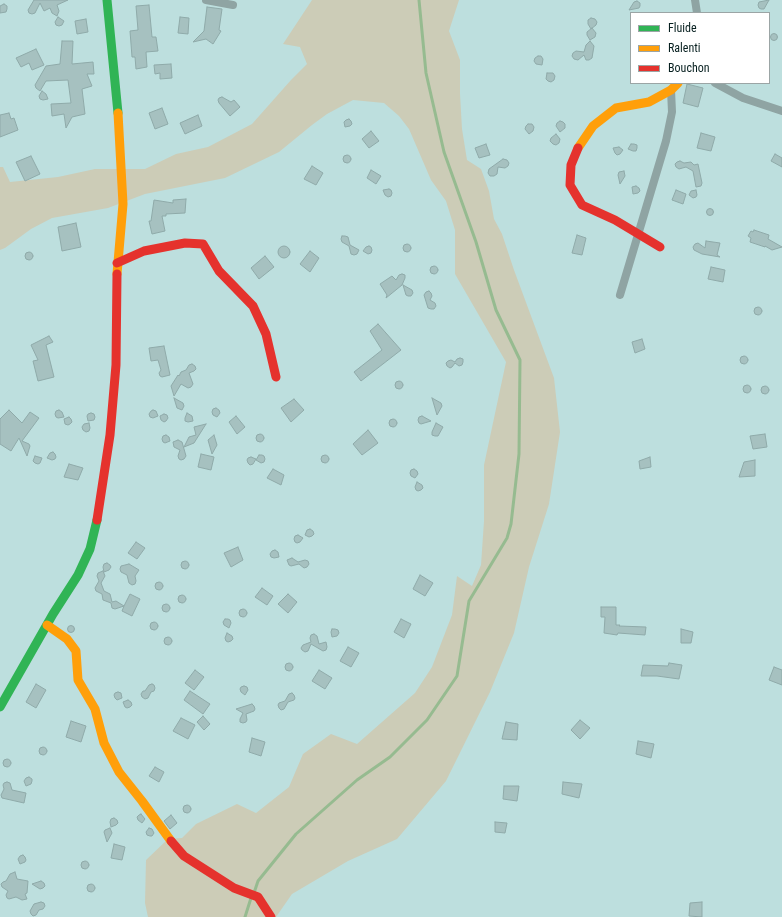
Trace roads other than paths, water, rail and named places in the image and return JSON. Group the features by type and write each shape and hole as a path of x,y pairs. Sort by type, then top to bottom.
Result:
{"street":[{"path":"0,707 47,625 78,575 90,549 96,527 110,435 114,394 117,263 123,204 112,38 107,0"},
{"path":"206,0 233,5"},
{"path":"695,0 696,12"},
{"path":"660,247 615,220 582,205 570,184 570,165 578,148 593,126 616,108 649,102 671,90 677,84"},
{"path":"717,84 743,98 782,111"},
{"path":"620,295 666,141 672,112 671,90"},
{"path":"117,263 144,251 185,243 203,244 219,271 253,306 266,334 276,377"},
{"path":"47,625 67,638 76,651 78,680 96,709 104,743 119,772 142,801 164,835 184,856 234,888 258,897 271,917"}],"waterway":[{"path":"254,893 258,881 296,834 357,780 390,757 427,720 457,676 469,601 507,538 511,524 519,454 520,360 496,310 476,242 444,152 426,73 419,0"},
{"path":"245,917 251,898"}]}
